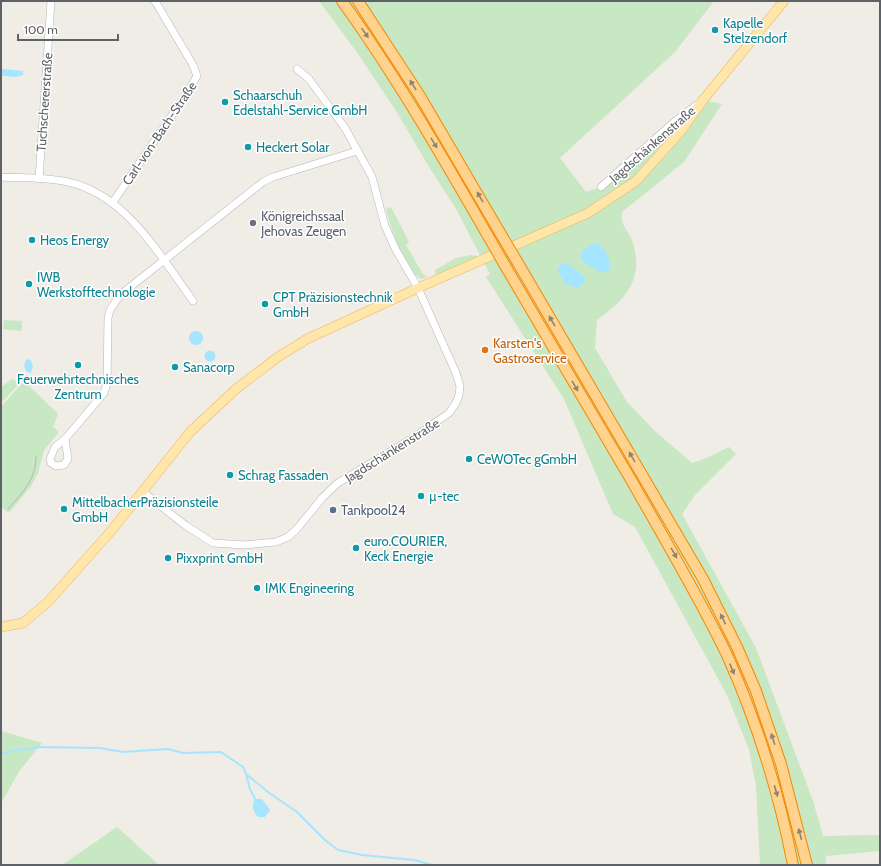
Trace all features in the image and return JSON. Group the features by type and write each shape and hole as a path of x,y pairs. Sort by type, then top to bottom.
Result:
{"highway":[{"path":"342,1 370,40 408,101 702,604 744,696 769,767 786,829 793,865"},
{"path":"358,1 428,110 665,513 719,610 756,691 781,764 807,865"}],"main road":[{"name":"Jagdschänkenstraße","path":"1,627 23,623 48,602 83,564 190,432 250,377 278,357 307,339 418,288 588,214 636,181 680,132 703,100 784,1"}],"street":[{"name":"Tuchschererstraße","path":"39,179 51,1"},
{"name":"Carl-von-Bach-Straße","path":"113,202 197,76 194,65 155,1"},
{"name":"Jagdschänkenstraße","path":"142,492 189,528 213,543 227,545 276,542 288,537 323,497 338,483 449,413 456,403 460,386 456,373 418,288 387,232 372,177 340,122 309,79 297,69"},
{"name":"Jagdschänkenstraße","path":"601,188 674,122 703,100"},
{"path":"65,439 104,393 107,383 108,318 110,310 120,295 263,182 273,177 357,151"},
{"path":"1,177 68,182 89,188 113,202 132,220 193,301"}],"green space":[{"path":"319,1 714,1 675,52 560,158 586,192 601,187 703,100 722,104 684,162 622,212 622,221 633,243 636,256 636,268 630,288 624,297 597,320 595,348 627,402 656,432 692,463 707,458 729,447 736,454 695,495 682,514 756,648 813,801 823,836 880,835 880,851 826,856 826,865 760,865 756,786 749,749 727,695 635,527 613,514 564,399 486,277 490,274 455,207 396,111 356,51"},
{"path":"391,207 409,242 406,245 423,274 427,277 422,279 416,276 410,269 395,237 388,216 386,209"},
{"path":"470,255 479,256 436,276 435,270 456,258"},
{"path":"4,320 22,321 22,331 3,329"},
{"path":"66,375 88,377 84,383 66,378"},
{"path":"12,379 20,383 1,403 1,387"},
{"path":"24,381 58,414 53,427 59,432 44,450 38,473 31,486 9,513 1,507 1,407"},
{"path":"1,731 42,743 20,770 1,803"},
{"path":"117,827 159,865 62,865"}],"water":[{"path":"3,69 23,71 23,75 16,77 2,76 1,72"},
{"path":"597,242 607,254 611,269 602,273 583,262 580,256 583,249"},
{"path":"561,264 568,264 585,277 586,279 581,286 576,288 570,284 567,286 557,271"},
{"path":"193,331 199,331 203,335 203,341 199,345 193,345 189,341 189,335"},
{"path":"210,350 214,352 216,356 214,360 210,362 206,360 204,356 206,352"},
{"path":"30,359 33,366 31,373 26,371 24,366 26,360"},
{"path":"255,799 262,799 270,810 265,817 258,817 255,813 253,806"}],"waterway":[{"path":"1,753 40,747 100,748 123,752 168,749 183,753 221,752 243,767 246,774 268,792 297,812 325,840 338,850 362,855 414,860 433,865"},
{"path":"246,774 250,789 255,799"}],"tram line":[{"path":"8,509 23,492 31,479 34,473 36,457"}],"place":[{"name":"Kapelle Stelzendorf","path":"715,30"},
{"name":"Schaarschuh Edelstahl-Service GmbH","path":"225,102"},
{"name":"Heckert Solar","path":"248,147"},
{"name":"Königreichssaal Jehovas Zeugen","path":"253,223"},
{"name":"Heos Energy","path":"32,240"},
{"name":"IWB Werkstofftechnologie","path":"29,284"},
{"name":"CPT Präzisionstechnik GmbH","path":"265,304"},
{"name":"Karsten's Gastroservice","path":"485,350"},
{"name":"Feuerwehrtechnisches Zentrum","path":"78,365"},
{"name":"Sanacorp","path":"175,367"},
{"name":"CeWOTec gGmbH","path":"469,459"},
{"name":"Schrag Fassaden","path":"230,475"},
{"name":"µ-tec","path":"421,496"},
{"name":"MittelbacherPräzisionsteile GmbH","path":"64,509"},
{"name":"Tankpool24","path":"333,510"},
{"name":"euro.COURIER, Keck Energie","path":"356,548"},
{"name":"Pixxprint GmbH","path":"168,558"},
{"name":"IMK Engineering","path":"257,588"}]}
